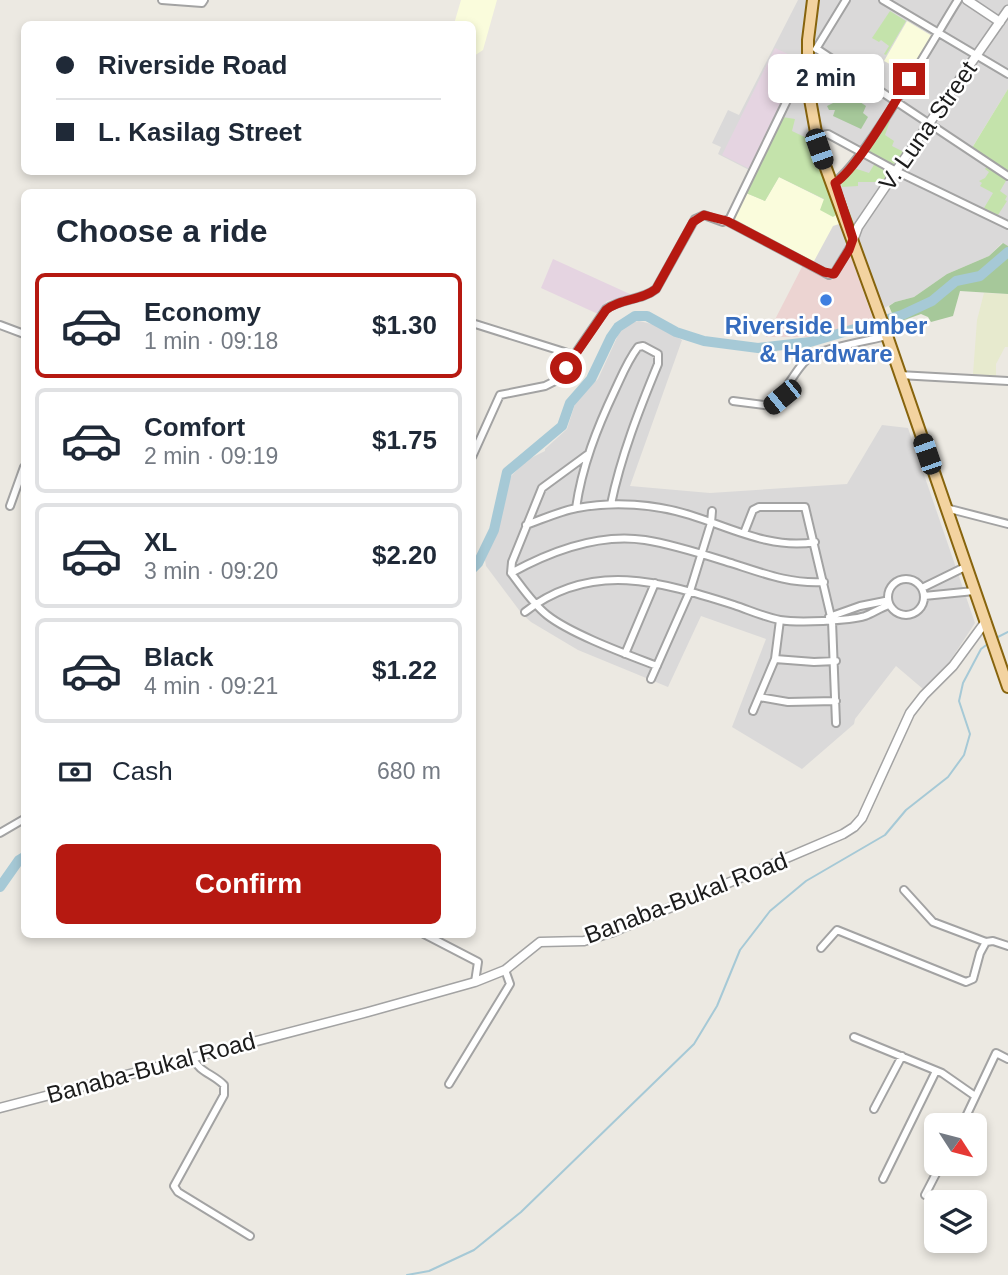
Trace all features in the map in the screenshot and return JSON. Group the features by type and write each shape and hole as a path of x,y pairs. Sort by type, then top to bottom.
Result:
{"main road":[{"path":"813,0 808,88 818,136 1008,687"}],"street":[{"path":"162,0 202,3 204,0"},
{"path":"846,0 812,49 1008,176"},
{"path":"883,0 1008,74"},
{"path":"833,183 845,174 862,152 958,0"},
{"path":"967,0 1000,22"},
{"name":"V. Luna Street","path":"853,241 857,229 1008,10"},
{"path":"727,221 794,86 800,79 808,77"},
{"path":"818,136 828,134 896,171 1008,225"},
{"path":"476,448 500,394 557,380 606,310 614,304 647,295 656,289 695,219 704,215 727,221 831,275 853,241"},
{"path":"476,324 574,355"},
{"path":"0,326 21,333"},
{"path":"733,401 771,406 782,397 802,366 813,355 886,333"},
{"path":"576,508 598,425 630,357 638,346 643,346 659,354 658,364 618,470 611,504"},
{"path":"899,375 1008,381"},
{"path":"588,455 542,488 512,562 511,572 535,604 549,617 657,666"},
{"path":"10,506 21,475"},
{"path":"526,525 576,508 611,504 651,506 786,544 815,542"},
{"path":"744,533 753,510 759,507 805,507 824,582 836,661 836,723"},
{"path":"946,508 1008,524"},
{"path":"651,679 690,591 711,523 712,511"},
{"path":"511,572 561,549 617,539 643,540 702,554 788,581 824,582"},
{"path":"922,588 965,567"},
{"path":"524,612 561,591 609,579 655,583 690,591 780,620 799,622 829,619 888,603"},
{"path":"901,580 912,580 922,588 922,606 910,615 899,615 888,603 891,586 901,580"},
{"path":"625,653 655,583"},
{"path":"924,596 974,591"},
{"path":"753,711 775,659 780,620"},
{"name":"Banaba-Bukal Road","path":"0,1108 475,982 505,970 540,942 584,941 612,932 844,834 862,818 911,713 924,695 953,666 986,621"},
{"path":"775,659 836,661"},
{"path":"759,697 788,702 836,701"},
{"path":"0,833 21,821"},
{"path":"904,890 933,922 986,942 993,941 1008,946"},
{"path":"821,948 838,930 965,982 973,979 986,942"},
{"path":"433,938 478,962 475,982"},
{"path":"449,1084 510,984 505,970"},
{"path":"854,1037 942,1073 975,1096"},
{"path":"967,1113 996,1053 1008,1059"},
{"path":"874,1108 902,1056"},
{"path":"192,1057 197,1068 224,1085 224,1095 174,1186 178,1192 250,1236"},
{"path":"883,1179 936,1071"}],"shaded area":[{"path":"461,0 497,0 483,50 476,55 476,21 455,21"},
{"path":"798,0 1008,0 1008,89 970,151 1008,176 1008,246 1002,243 989,256 947,274 914,297 895,302 879,311 835,183 845,175 862,152 828,134 820,135 809,76 807,89 814,133 851,244 848,252 831,274 727,221 753,172 718,154 721,147 712,143 728,110 739,115"},
{"path":"907,21 932,36 909,74 884,61"},
{"path":"775,48 801,60 801,65 750,169 722,155"},
{"path":"779,177 831,203 839,224 833,226 813,263 732,222 746,193 765,201"},
{"name":"Riverside Lumber & Hardware","path":"851,256 873,319 809,337 766,337 803,265 832,280"},
{"path":"553,259 632,295 607,301 598,314 541,288"},
{"path":"984,293 1008,294 1008,347 1005,347 996,364 996,376 973,374 977,320"},
{"path":"639,321 656,325 682,340 630,486 710,493 847,484 882,425 908,428 975,623 948,664 923,689 896,666 855,719 854,724 802,769 732,727 766,639 701,616 668,687 578,650 531,622 486,566 485,560 495,535 506,486 512,475 527,460 545,451 567,429 576,401 598,379 620,331 629,323"}],"green space":[{"path":"890,11 906,21 886,55 884,54 889,46 872,38"},
{"path":"834,65 866,87 860,102 866,106 863,113 868,117 861,129 833,116 835,110 829,110 827,106 839,100 839,96 822,85 816,86 815,70 830,70"},
{"path":"1008,89 1008,172 972,148"},
{"path":"782,117 795,119 792,131 811,140 836,215 833,217 820,210 824,199 779,177 765,201 746,193"},
{"path":"887,119 890,121 885,135 894,141 892,146 904,152 893,165 866,150"},
{"path":"875,163 890,171 883,182 858,182 858,186 842,187 841,183 854,168 869,173"},
{"path":"987,166 1007,179 1000,191 1007,196 1007,201 998,215 984,208 993,193 980,186 982,183 979,181 989,172 985,169"},
{"path":"1003,243 1008,246 1008,294 960,291 953,316 931,322 921,314 896,323 889,306 914,297 947,274 989,256"}],"waterway":[{"path":"476,565 494,530 507,472 562,426 570,403 591,379 611,337 618,327 635,316 647,316 676,332 704,341 758,348 810,342 902,315 932,301 956,281 980,276 1008,252"},
{"path":"996,638 1008,632"},
{"path":"407,1275 429,1271 474,1250 521,1212 694,1044 717,1006 740,950 770,911 806,881 885,835 906,810 948,777 964,755 970,734 959,701 963,683 981,649 989,643"},
{"path":"0,887 21,859"}],"place":[{"name":"Riverside Lumber & Hardware","path":"826,300"}],"route":[{"path":"566,368 606,310 614,304 647,295 656,289 693,222 704,215 727,221 824,272 834,274 853,239 835,183 862,152 909,79"}]}
